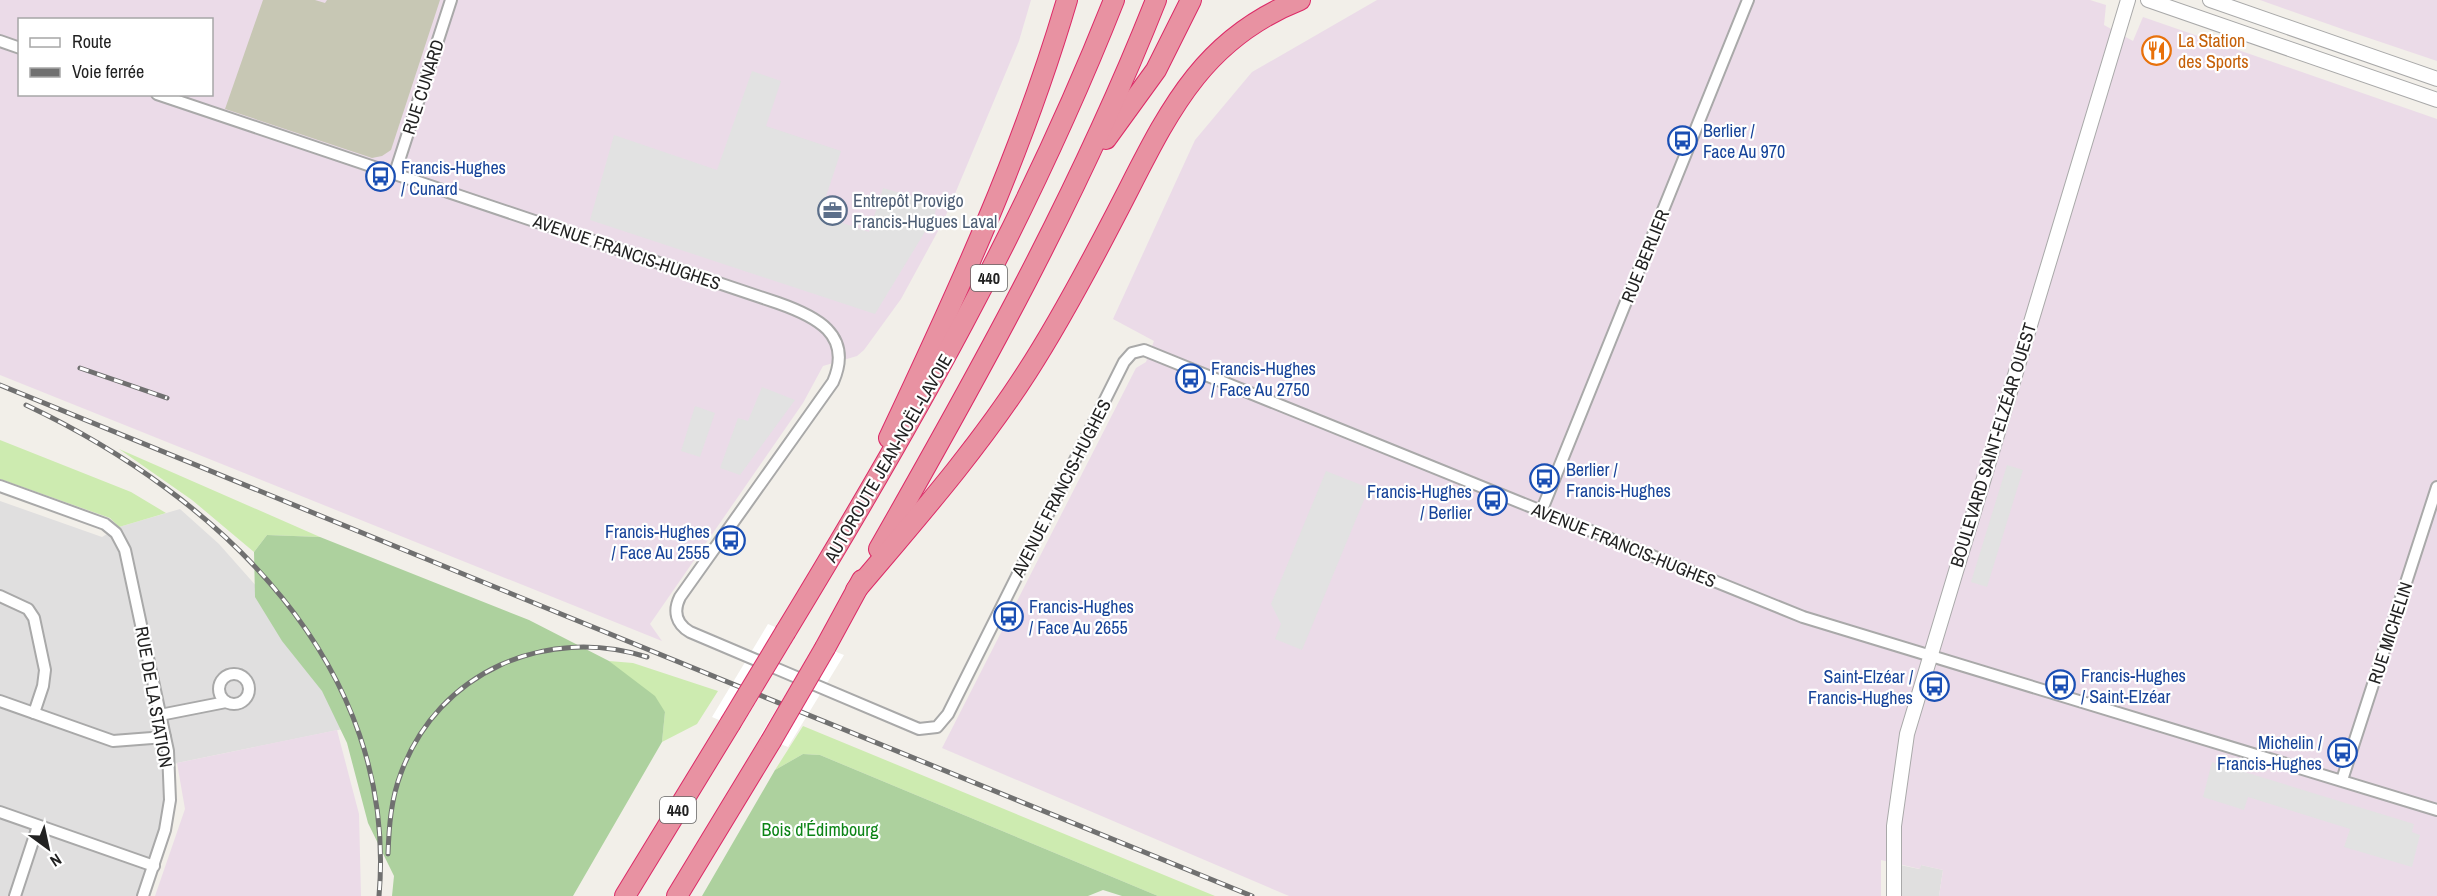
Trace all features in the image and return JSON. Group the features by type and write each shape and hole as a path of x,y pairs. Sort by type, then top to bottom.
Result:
{"highway":[{"path":"1045,74 1058,0"},
{"path":"839,543 973,260 1016,154 1045,74 1067,0"},
{"name":"AUTOROUTE JEAN-NOËL-LAVOIE","path":"626,896 917,411 998,260 1060,128 1114,0"},
{"name":"AUTOROUTE JEAN-NOËL-LAVOIE","path":"677,896 825,648 1001,333 1083,170 1156,0"},
{"path":"1083,170 1156,70 1191,0"},
{"path":"856,590 972,453 1013,393 1066,308 1151,147 1188,84 1210,59 1243,31 1300,0"}],"street":[{"name":"RUE CUNARD","path":"395,173 451,0"},
{"name":"RUE BERLIER","path":"1540,512 1748,0"},
{"name":"BOULEVARD SAINT-ELZÉAR OUEST","path":"1894,896 1893,834 1902,757 2128,0"},
{"path":"2148,0 2437,100"},
{"path":"2210,0 2437,79"},
{"path":"0,41 18,47"},
{"name":"AVENUE FRANCIS-HUGHES","path":"163,96 794,309 824,324 833,337 838,352 838,367 833,382 680,597 676,606 677,616 682,626 690,632 919,729 937,727 948,714 1120,370 1129,355 1135,351 1155,354 1791,613 2437,810"},
{"name":"RUE DE LA STATION","path":"0,486 99,521 116,533 127,555 165,736 170,800 165,830 143,896"},
{"name":"RUE MICHELIN","path":"2343,780 2437,487"},
{"path":"0,596 28,609 34,618 45,670 44,686 34,713"},
{"path":"0,701 113,741 165,736"},
{"path":"160,715 226,702"},
{"path":"0,812 154,866"},
{"path":"15,896 38,826"}],"shaded area":[{"path":"0,0 1031,0 1019,41 944,220 901,299 864,350 857,356 823,366 803,403 650,624 662,641 0,375"},
{"path":"263,0 315,0 325,3 327,0 440,0 391,150 382,156 372,158 225,109"},
{"path":"1377,0 2090,0 2106,5 2104,25 2133,41 2143,17 2437,119 2437,896 1939,896 1943,870 1921,865 1920,869 1881,860 1881,896 1289,896 942,748 1136,368 1146,362 1154,341 1113,319 1195,140 1252,72"},
{"path":"2260,0 2437,0 2437,61 2345,30"},
{"path":"752,71 781,81 766,126 841,151 820,215 869,232 883,188 937,204 934,217 875,314 590,220 614,135 717,170"},
{"path":"762,387 795,400 740,475 720,468 738,418 748,421"},
{"path":"695,406 715,413 700,457 681,451"},
{"path":"2007,465 2023,470 1987,587 1971,582"},
{"path":"1326,471 1369,488 1302,650 1275,639 1281,624 1271,604"},
{"path":"0,501 102,537 119,527 180,509 219,544 282,615 343,729 177,763 168,768 167,800 144,896 0,896"},
{"path":"337,730 359,814 361,896 155,896 185,809 177,763"},
{"path":"2212,762 2414,824 2412,832 2420,835 2412,867 2344,847 2350,829 2248,797 2244,810 2203,797"},
{"path":"1900,865 1919,869 1921,865 1943,870 1939,896 1901,896"}],"green space":[{"path":"0,440 131,492 166,513 119,527 110,518 0,479"},
{"path":"119,449 320,537 267,535 254,552 192,500"},
{"path":"267,535 320,537 529,620 609,661 655,696 665,712 662,742 573,896 392,896 394,876 368,823 347,743 322,691 282,641 255,597 254,552"},
{"path":"609,661 633,663 718,691 697,724 662,742 665,712"},
{"path":"803,726 1215,896 1158,896 820,755 803,754 775,770"},
{"name":"Bois d'Édimbourg","path":"803,754 820,755 1158,896 1122,896 1103,890 1088,896 702,896 775,770"}],"pier":[{"path":"768,624 796,636 740,729 712,717"},
{"path":"816,644 844,655 788,747 760,736"}],"railway":[{"path":"80,368 167,398"},
{"path":"0,385 1252,896"},
{"path":"26,405 97,443 165,488 228,539 282,598 327,663 359,735 377,812 379,896"},
{"path":"388,854 391,813 401,773 418,738 441,708 468,683 500,665 535,653 571,647 609,649 647,657"}],"place":[{"name":"La Station des Sports","path":"2157,50"},
{"name":"Berlier / Face Au 970","path":"1682,140"},
{"name":"Francis-Hughes / Cunard","path":"380,177"},
{"name":"Entrepôt Provigo Francis-Hugues Laval","path":"832,210"},
{"name":"Francis-Hughes / Face Au 2750","path":"1190,378"},
{"name":"Berlier / Francis-Hughes","path":"1545,479"},
{"name":"Francis-Hughes / Berlier","path":"1493,501"},
{"name":"Francis-Hughes / Face Au 2555","path":"731,541"},
{"name":"Francis-Hughes / Face Au 2655","path":"1008,616"},
{"name":"Francis-Hughes / Saint-Elzéar","path":"2060,685"},
{"name":"Saint-Elzéar / Francis-Hughes","path":"1934,686"},
{"name":"Michelin / Francis-Hughes","path":"2343,752"}]}
